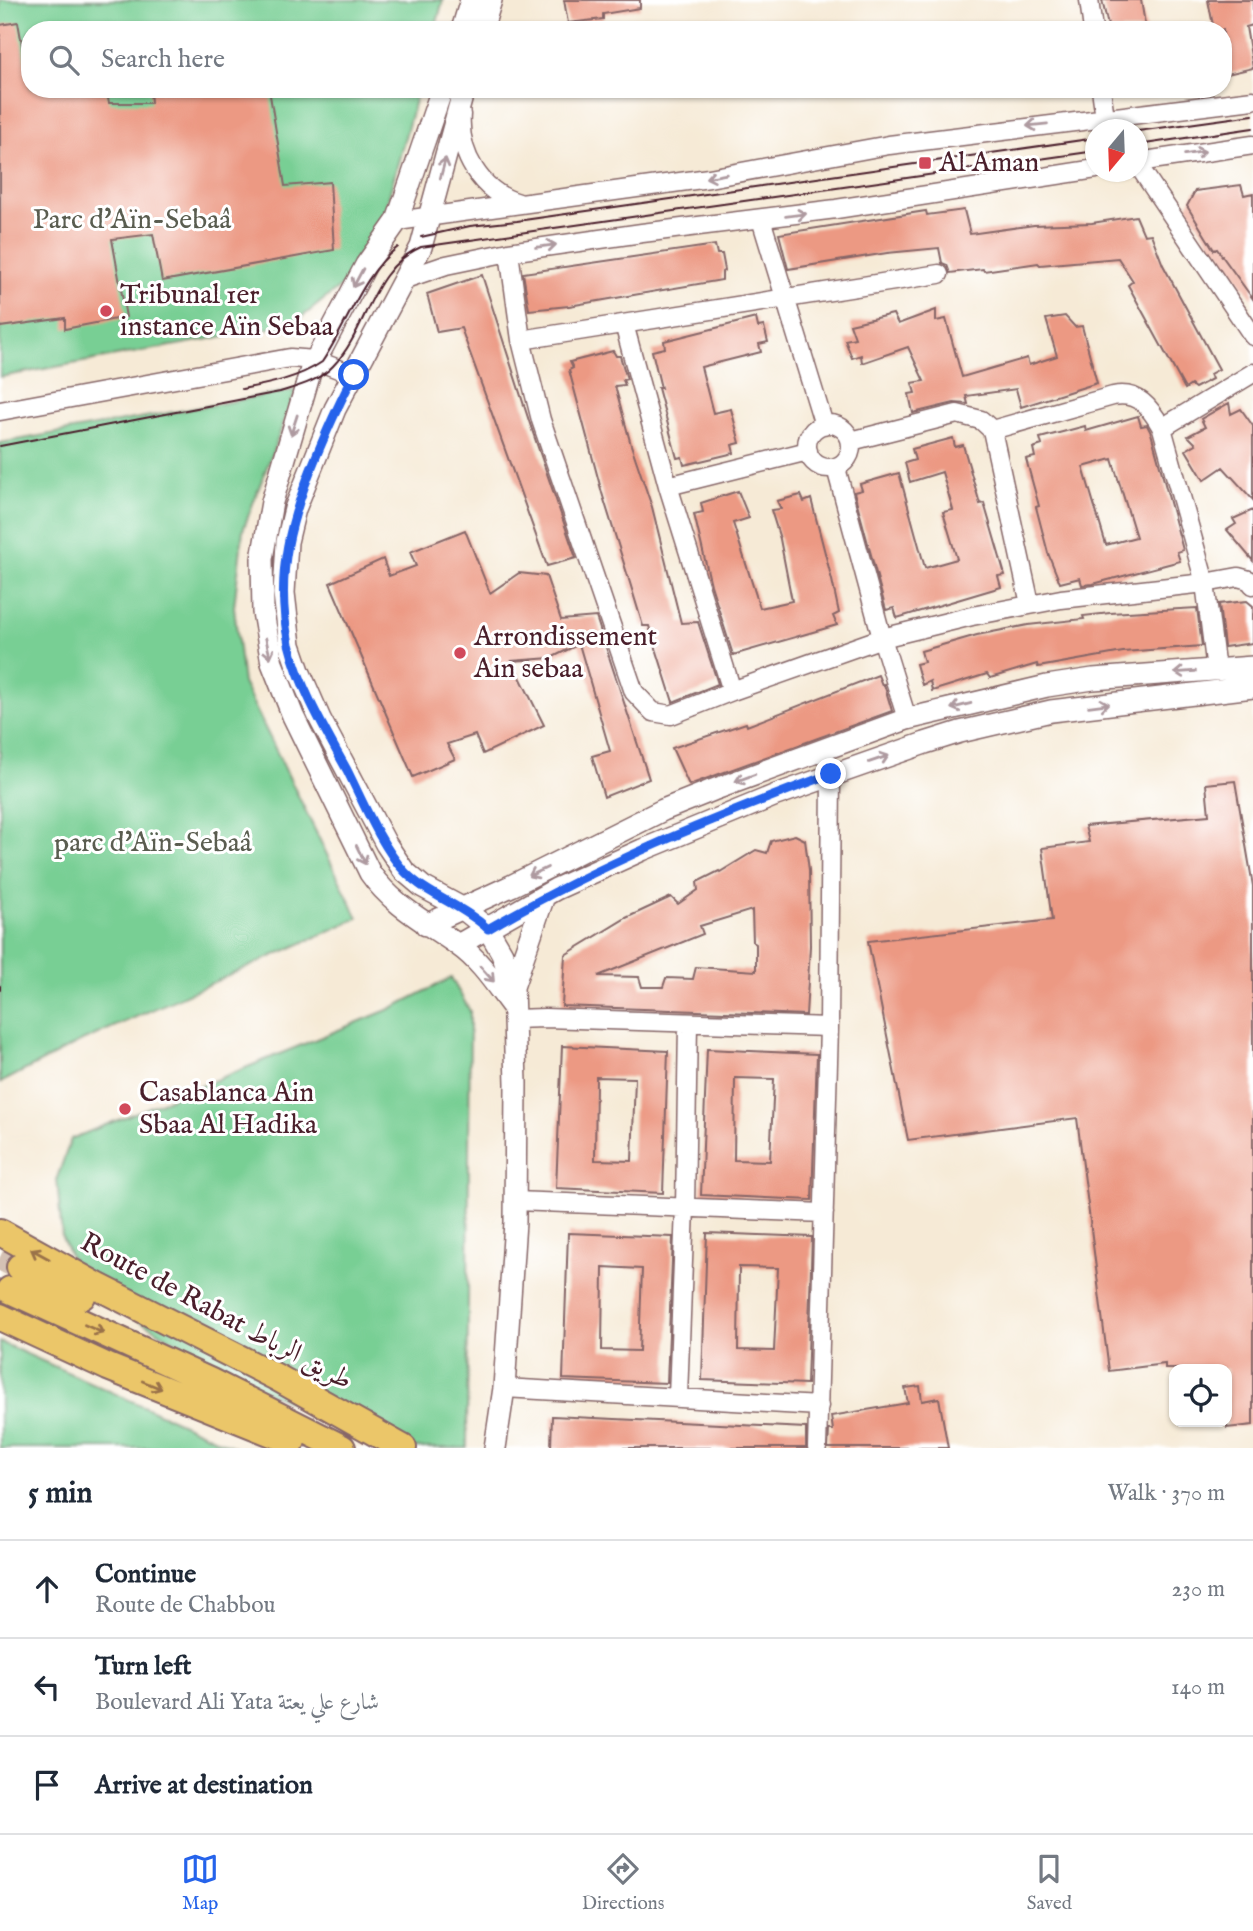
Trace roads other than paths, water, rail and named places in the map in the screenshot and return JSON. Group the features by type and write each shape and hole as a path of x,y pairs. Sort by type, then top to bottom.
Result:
{"main road":[{"name":"Route de Rabat طريق الرباط","path":"0,1232 97,1286 278,1378 403,1448"},
{"path":"342,1448 15,1279 392,1448"},
{"path":"0,1317 108,1367 310,1448"}],"street":[{"path":"465,21 471,0"},
{"path":"485,21 491,0"},
{"path":"1089,0 1092,21"},
{"path":"454,98 397,221 366,265 316,360 289,440 266,529 261,591 266,641 281,689 370,873 381,890 426,925 458,945 513,1004 545,1018 829,1027"},
{"path":"455,98 421,247 335,408 302,489 285,557 284,593 290,645 320,719 386,844 404,871 423,887 462,908 488,929 502,953 513,1004 516,1222 504,1388 495,1448"},
{"path":"458,98 462,137 471,165 495,192 510,201 522,204"},
{"path":"1102,98 1105,117"},
{"path":"397,221 709,178 889,145 1253,100"},
{"path":"1148,162 1253,145"},
{"path":"405,279 446,265 509,252 761,219 1085,171"},
{"path":"1148,179 1253,336"},
{"path":"761,219 824,425"},
{"path":"509,252 521,340 541,420 634,692 653,712 663,715 683,711 882,638 1030,604 1238,577 1249,580 1253,585"},
{"path":"521,340 939,274"},
{"path":"624,324 668,486 732,691"},
{"path":"0,411 290,358 316,360 354,375"},
{"path":"1162,428 1253,373"},
{"path":"992,430 1123,394 1138,398 1154,413 1162,428 1205,583 1216,670"},
{"path":"851,441 957,414 981,420 992,430 1030,604"},
{"path":"824,425 838,426 851,441 849,457 836,468 818,466 808,451 807,444 813,432 824,425"},
{"path":"668,486 808,451"},
{"path":"836,468 906,719"},
{"path":"426,925 663,810 906,719 1047,686 1093,679 1253,667"},
{"path":"458,945 544,896 677,834 831,774 936,739 1012,719 1097,705 1253,687"},
{"path":"817,1448 829,1027 831,774"},
{"path":"513,1004 544,896"},
{"path":"678,1397 688,1024"},
{"path":"515,1201 824,1213"},
{"path":"504,1388 819,1406"}],"tunnel":[{"path":"0,1257 20,1267"}],"tram line":[{"path":"1148,130 1253,115"},
{"path":"1148,144 1253,128"},
{"path":"421,237 470,226 1085,140"},
{"path":"0,446 280,392 315,379 333,366 345,351 390,270 421,247 1085,153"},
{"path":"242,389 294,376 322,362 374,271 398,247"}],"place":[{"name":"Al Aman","path":"925,163"},
{"name":"Tribunal 1er instance Aïn Sebaa","path":"106,311"},
{"name":"Arrondissement Ain sebaa","path":"460,653"},
{"name":"Casablanca Ain Sbaa Al Hadika","path":"125,1109"}],"park label":[{"name":"Parc d'Aïn-Sebaâ","path":"132,220"},
{"name":"parc d'Aïn-Sebaâ","path":"153,843"}]}
